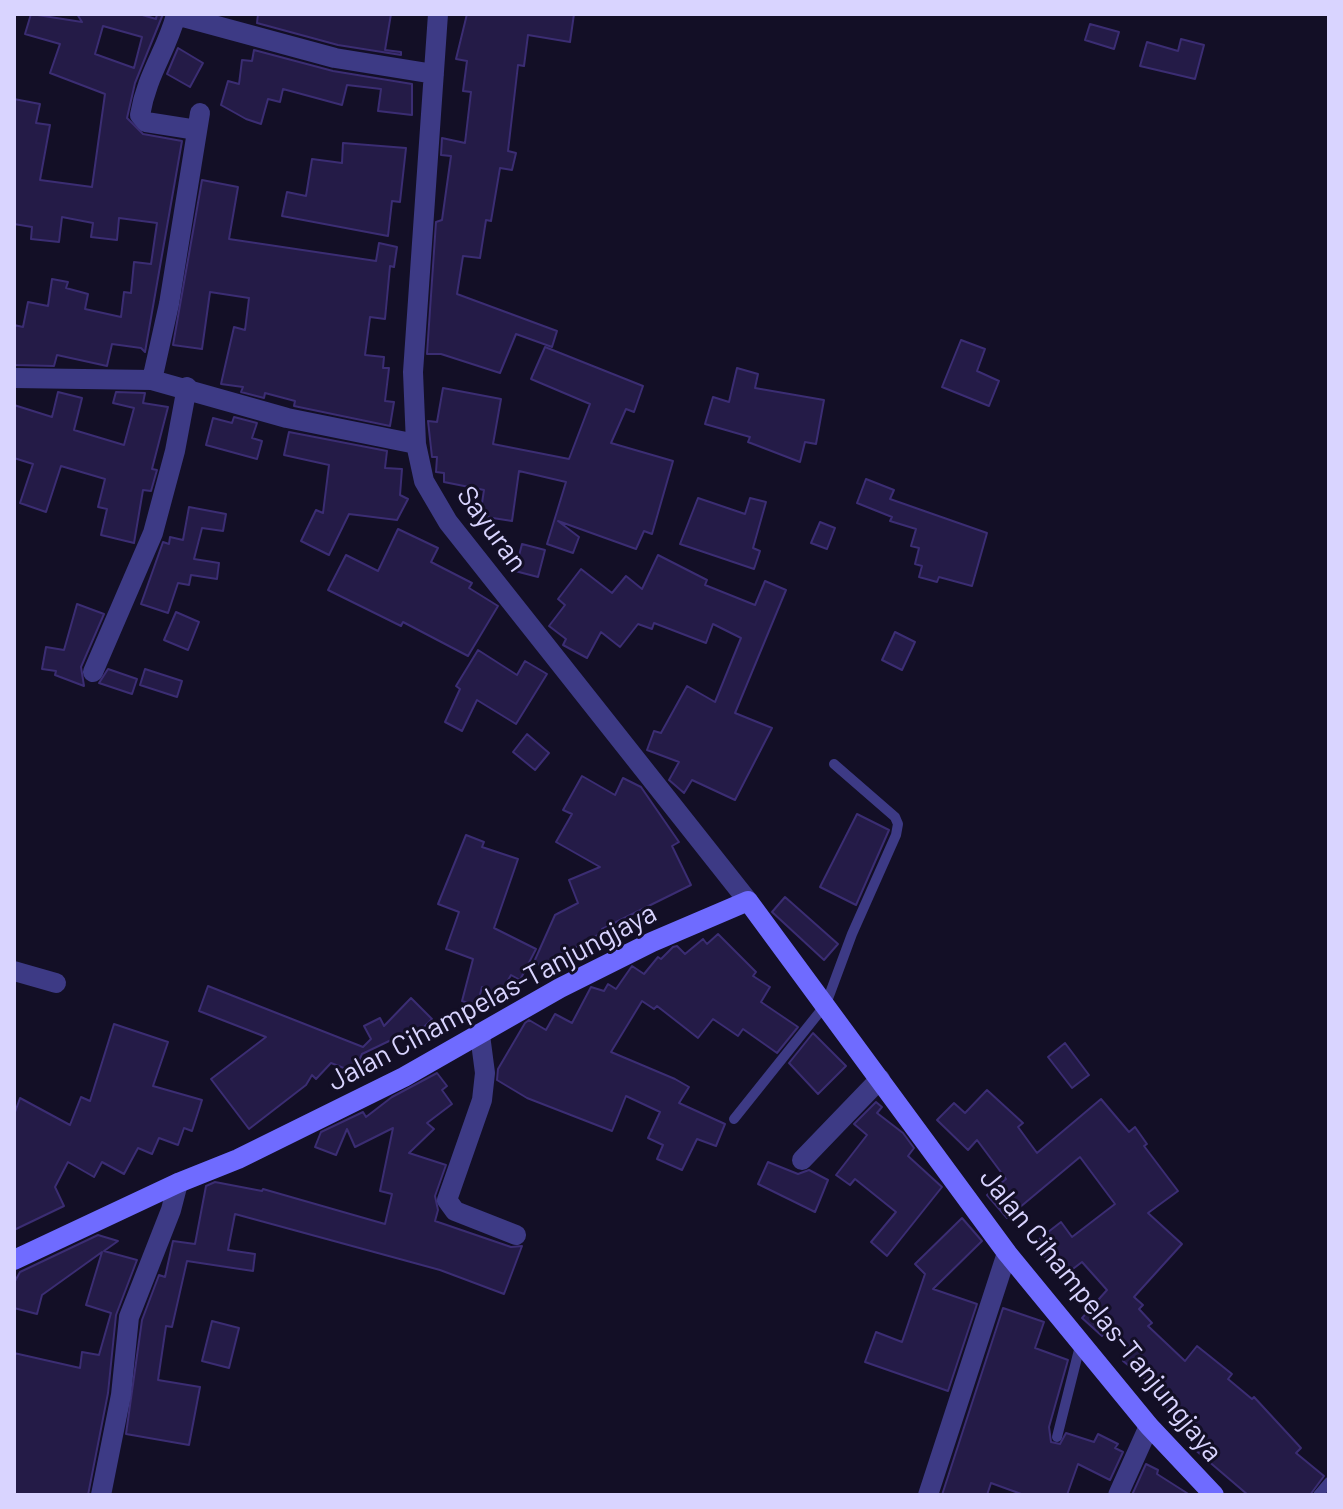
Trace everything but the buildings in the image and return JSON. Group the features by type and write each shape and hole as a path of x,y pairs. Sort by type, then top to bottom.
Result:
{"main road":[{"name":"Jalan Cihampelas-Tanjungjaya","path":"14,1260 280,1139 480,1035 560,988 652,942 748,901 1007,1253 1082,1340 1149,1426 1214,1495"}],"street":[{"name":"Sayuran","path":"438,14 413,372 416,444 424,481 448,522 748,901"},
{"path":"152,380 169,304 199,122 146,122 140,115 152,67 170,38 176,15 335,58 434,74"},
{"path":"14,378 152,380 187,387 287,418 416,444"},
{"path":"93,672 153,533 175,451 187,387"},
{"path":"14,971 56,983"},
{"path":"480,1035 485,1073 482,1100 447,1200 455,1211 516,1235"},
{"path":"802,1160 880,1079"},
{"path":"101,1495 121,1395 129,1317 171,1210 178,1183"},
{"path":"928,1495 1007,1253"},
{"path":"1118,1495 1149,1426"}],"lane":[{"path":"734,1119 826,1004 898,824 834,764"},
{"path":"1057,1437 1082,1340"},
{"path":"1318,1495 1329,1482"}]}
